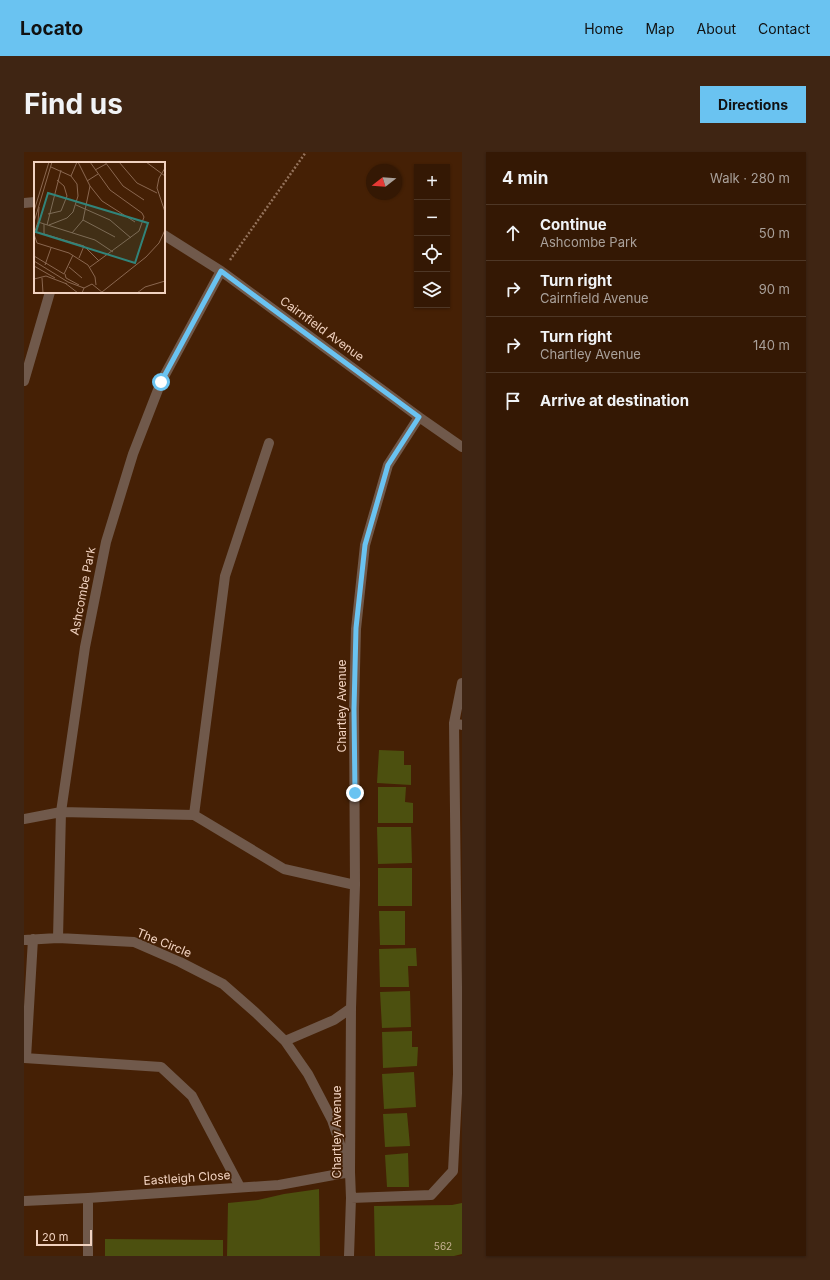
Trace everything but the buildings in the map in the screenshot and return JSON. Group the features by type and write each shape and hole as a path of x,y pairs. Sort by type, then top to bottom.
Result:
{"street":[{"path":"24,203 34,202"},
{"name":"Cairnfield Avenue","path":"165,235 221,271 462,447"},
{"name":"Ashcombe Park","path":"58,938 61,812 85,647 106,542 133,454 161,382 221,271"},
{"path":"24,381 50,293"},
{"name":"Chartley Avenue","path":"349,1256 351,1198 351,1008 355,885 354,709 356,628 365,545 388,465 419,417"},
{"path":"194,815 225,576 268,443"},
{"path":"351,1198 431,1195 453,1171 458,1074 458,724 462,683"},
{"path":"24,819 61,812 194,815 284,869 355,885"},
{"name":"The Circle","path":"29,939 58,938 134,942 180,962 223,984 285,1041 308,1074 332,1120 350,1172"},
{"path":"29,939 25,1058 161,1067 192,1096 240,1187"},
{"path":"285,1041 334,1020 351,1008"},
{"name":"Eastleigh Close","path":"24,1201 279,1185 350,1172"},
{"path":"88,1198 88,1256"}],"path":[{"path":"221,271 306,152"}],"route":[{"path":"161,382 221,271 419,417 388,465 365,545 356,628 354,709 355,793"}]}
